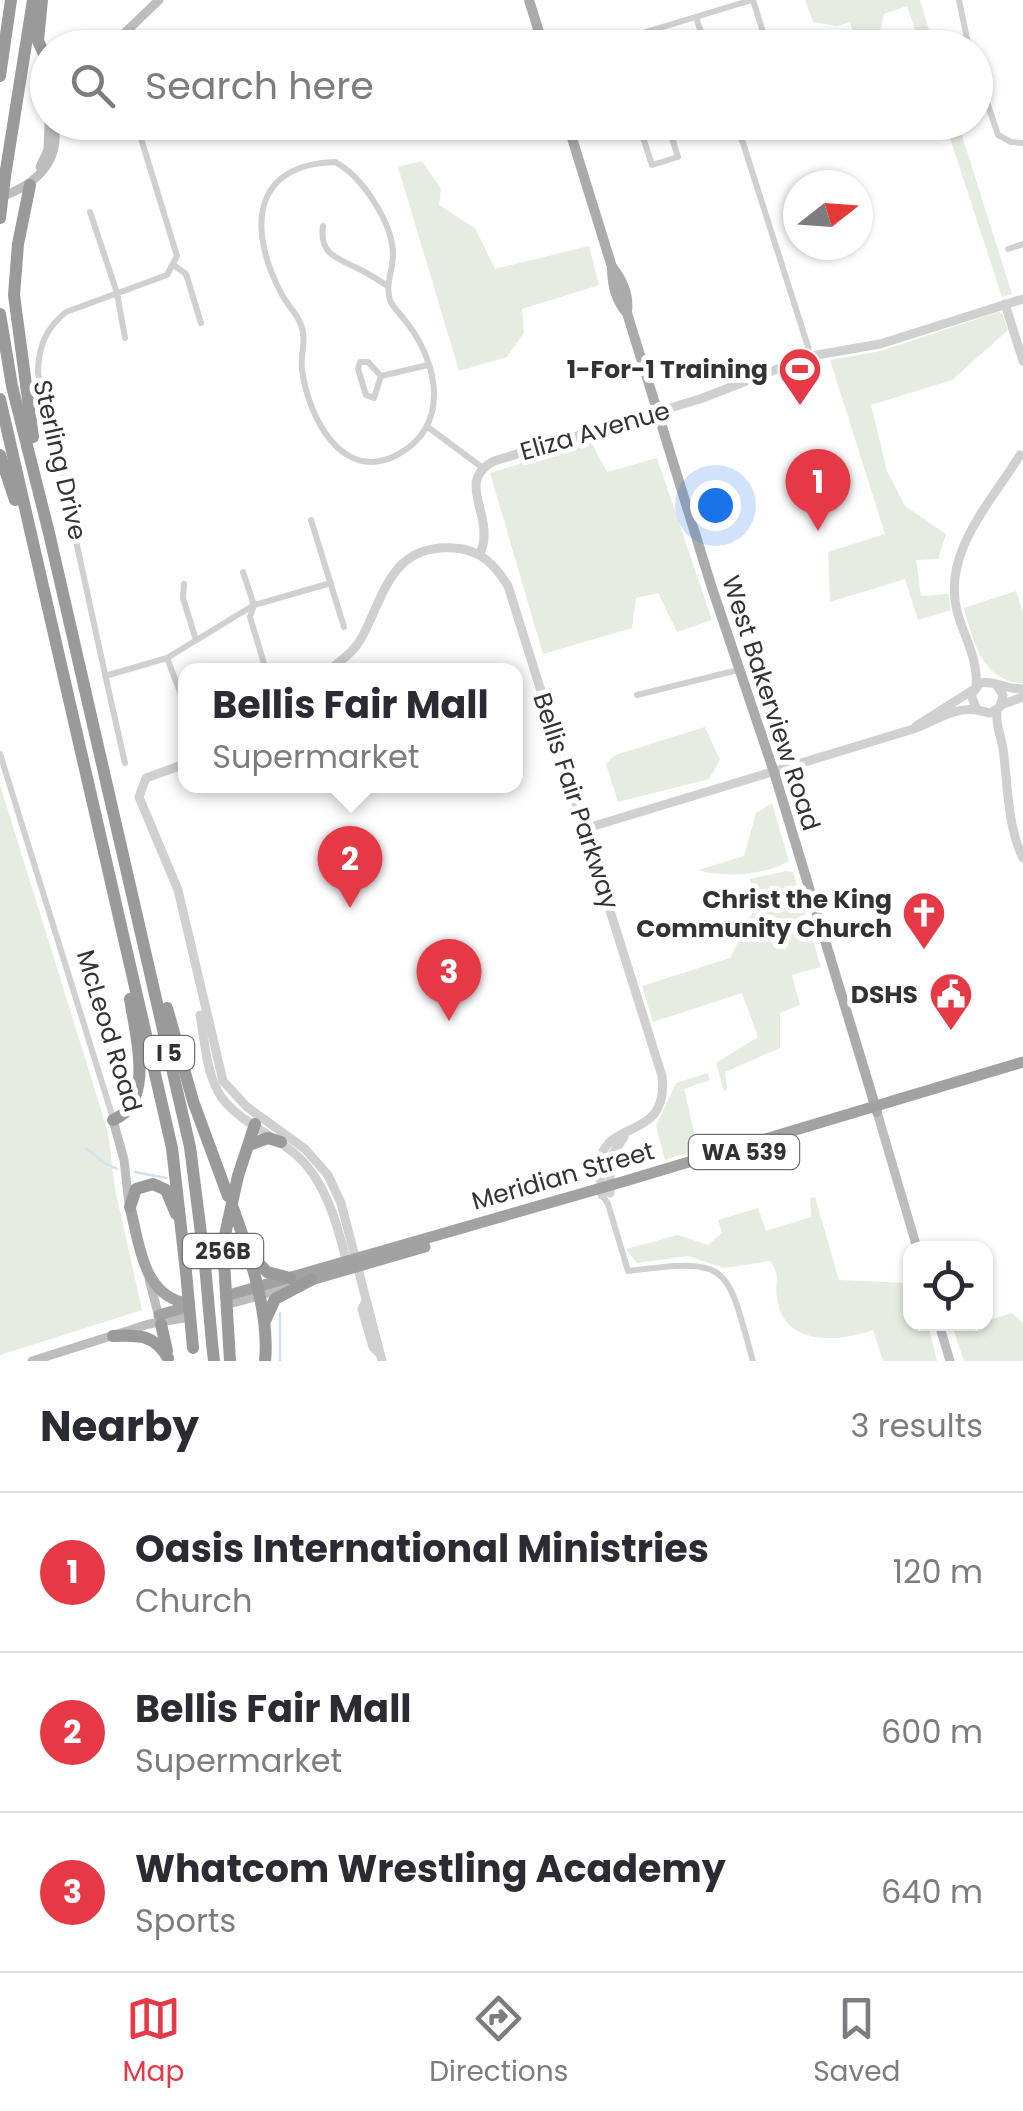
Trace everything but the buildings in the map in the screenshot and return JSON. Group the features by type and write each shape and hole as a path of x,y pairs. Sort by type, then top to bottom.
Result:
{"highway":[{"path":"1,42 11,0"},
{"path":"0,76 11,0"},
{"path":"0,219 34,0"},
{"path":"39,30 42,0"},
{"path":"30,185 18,244 14,294 49,533"},
{"name":"I 5","path":"0,314 12,386 190,1147 214,1361"},
{"name":"I 5","path":"0,399 172,1148 194,1354"},
{"path":"0,455 47,606"},
{"path":"121,843 187,1082 247,1248 264,1324 265,1361"},
{"path":"112,888 139,1074 132,1106 113,1120"},
{"name":"Meridian Street","path":"156,1321 290,1278 354,1267 503,1216 606,1193 736,1148 1023,1065"},
{"name":"Meridian Street","path":"312,1280 683,1171 876,1109"},
{"name":"256B","path":"230,1361 223,1244 254,1118"},
{"path":"249,1144 268,1138 281,1142"},
{"path":"683,1171 736,1148"},
{"path":"130,1207 134,1193 142,1186 157,1185 166,1190 174,1205 186,1272"},
{"name":"McLeod Road","path":"130,1207 148,1275"},
{"path":"461,1236 503,1216"},
{"path":"247,1248 262,1269 290,1278"},
{"path":"148,1275 165,1296 205,1305"},
{"path":"264,1324 275,1300 312,1280"},
{"path":"156,1321 168,1360"},
{"path":"113,1336 150,1338 158,1343 168,1360"}],"main road":[{"path":"128,30 159,0"},
{"path":"529,0 538,30"},
{"path":"4,196 29,180 45,158 47,140"},
{"path":"4,196 30,185 48,167 53,156 52,140"},
{"name":"West Bakerview Road","path":"573,140 612,268 628,301 626,312 738,670 774,772 876,1109"},
{"path":"876,1109 915,1241"},
{"name":"McLeod Road","path":"113,1120 124,1160 130,1207"},
{"name":"McLeod Road","path":"148,1275 156,1321"},
{"name":"Meridian Street","path":"256,1292 312,1280"},
{"name":"Meridian Street","path":"32,1361 156,1321"},
{"path":"941,1331 950,1361"}],"street":[{"path":"653,30 753,0 762,30"},
{"path":"959,0 965,30"},
{"path":"696,17 700,30"},
{"path":"993,120 998,135 1011,142 1023,142"},
{"path":"142,140 177,256 175,266 186,274 201,322"},
{"path":"644,140 652,165 678,157 673,140"},
{"path":"742,140 811,356"},
{"path":"335,162 350,170 374,202 393,250 389,298 420,344 428,365 435,392 429,428 398,454 372,462 340,451 324,434 302,372 304,330 275,280 261,229 260,212 272,188 304,166 335,162"},
{"path":"90,212 117,293 125,338"},
{"path":"323,226 326,251 339,262 388,286"},
{"path":"1008,249 1023,244"},
{"name":"Sterling Drive","path":"126,763 38,358 52,323 66,312 167,276 175,266"},
{"name":"Eliza Avenue","path":"483,468 494,461 710,396 811,356 880,344 1023,299"},
{"path":"1005,304 1023,361"},
{"path":"360,362 368,362 381,376 377,396 370,398 358,369 360,362"},
{"path":"381,376 428,365"},
{"path":"338,663 358,644 386,584 404,562 440,548 461,548 480,554 486,532 475,484 483,468 429,428"},
{"path":"1003,760 988,722 972,701 976,666 953,590 959,554 1021,453"},
{"path":"312,520 344,627"},
{"name":"Bellis Fair Parkway","path":"480,554 502,576 514,600 663,1084 654,1114 626,1135 610,1158 606,1193"},
{"path":"243,572 254,605 250,616 264,663"},
{"path":"106,676 167,658 254,605 331,583"},
{"path":"184,584 183,598 196,640"},
{"path":"965,635 992,683 1002,691 996,725 1012,825 1023,858"},
{"path":"167,658 178,687"},
{"path":"637,694 738,670"},
{"path":"910,730 975,688 992,683 1023,693"},
{"path":"584,829 910,730 956,710 999,707 1023,693"},
{"name":"McLeod Road","path":"0,754 113,1120"},
{"path":"178,767 146,778 139,797 178,890 214,1082 222,1098 305,1149 328,1175 341,1203 354,1267"},
{"path":"254,1118 306,1165 318,1182 354,1267 381,1358"},
{"path":"606,1193 628,1271 691,1264 722,1276 733,1290 754,1361"}],"shaded area":[{"path":"805,0 920,0 929,30 915,30 907,6 884,14 881,30 853,30 850,22 837,26 813,22"},
{"path":"951,140 963,140 1012,294 1002,297"},
{"path":"422,161 441,189 439,205 475,228 495,269 589,246 599,285 522,309 524,333 507,357 459,371 398,167"},
{"path":"1002,313 1008,330 952,380 871,405 887,471 905,506 946,534 938,559 916,560 921,596 948,594 951,610 918,620 905,579 830,602 828,552 885,534 830,360 881,351"},
{"path":"591,442 607,472 657,458 712,620 677,632 658,593 636,598 632,628 543,654 490,473"},
{"path":"1016,591 1023,613 1023,683 998,675 981,657 964,608"},
{"path":"705,727 720,760 709,779 618,802 606,764 615,755"},
{"path":"0,785 108,1132 115,1189 142,1310 0,1355"},
{"path":"772,803 789,861 745,874 698,870 744,856 756,813"},
{"path":"793,872 821,967 792,975 800,1005 780,1013 780,1048 725,1072 724,1091 716,1063 758,1037 742,993 653,1022 642,986 730,958 757,904 750,879"},
{"path":"708,1073 710,1080 684,1089 698,1149 665,1160 656,1126 676,1083"},
{"path":"815,1197 839,1280 903,1283 903,1331 930,1331 937,1361 883,1361 873,1330 830,1338 801,1333 781,1314 777,1276 770,1261 724,1268 688,1256 637,1263 626,1249 678,1235 708,1245 722,1233 718,1220 758,1208 766,1231 811,1217 810,1198"},
{"path":"1012,1313 1023,1323 1023,1361 964,1361 954,1331 993,1331 993,1319"}],"waterway":[{"path":"86,1148 117,1169"},
{"path":"135,1172 166,1178"},
{"path":"255,1245 261,1257"},
{"path":"280,1313 280,1361"}],"place":[{"name":"1-For-1 Training","path":"800,407"},
{"name":"Oasis International Ministries","path":"818,531"},
{"name":"Bellis Fair Mall","path":"350,908"},
{"name":"Christ the King Community Church","path":"924,951"},
{"name":"Whatcom Wrestling Academy","path":"449,1021"},
{"name":"DSHS","path":"951,1032"}]}
